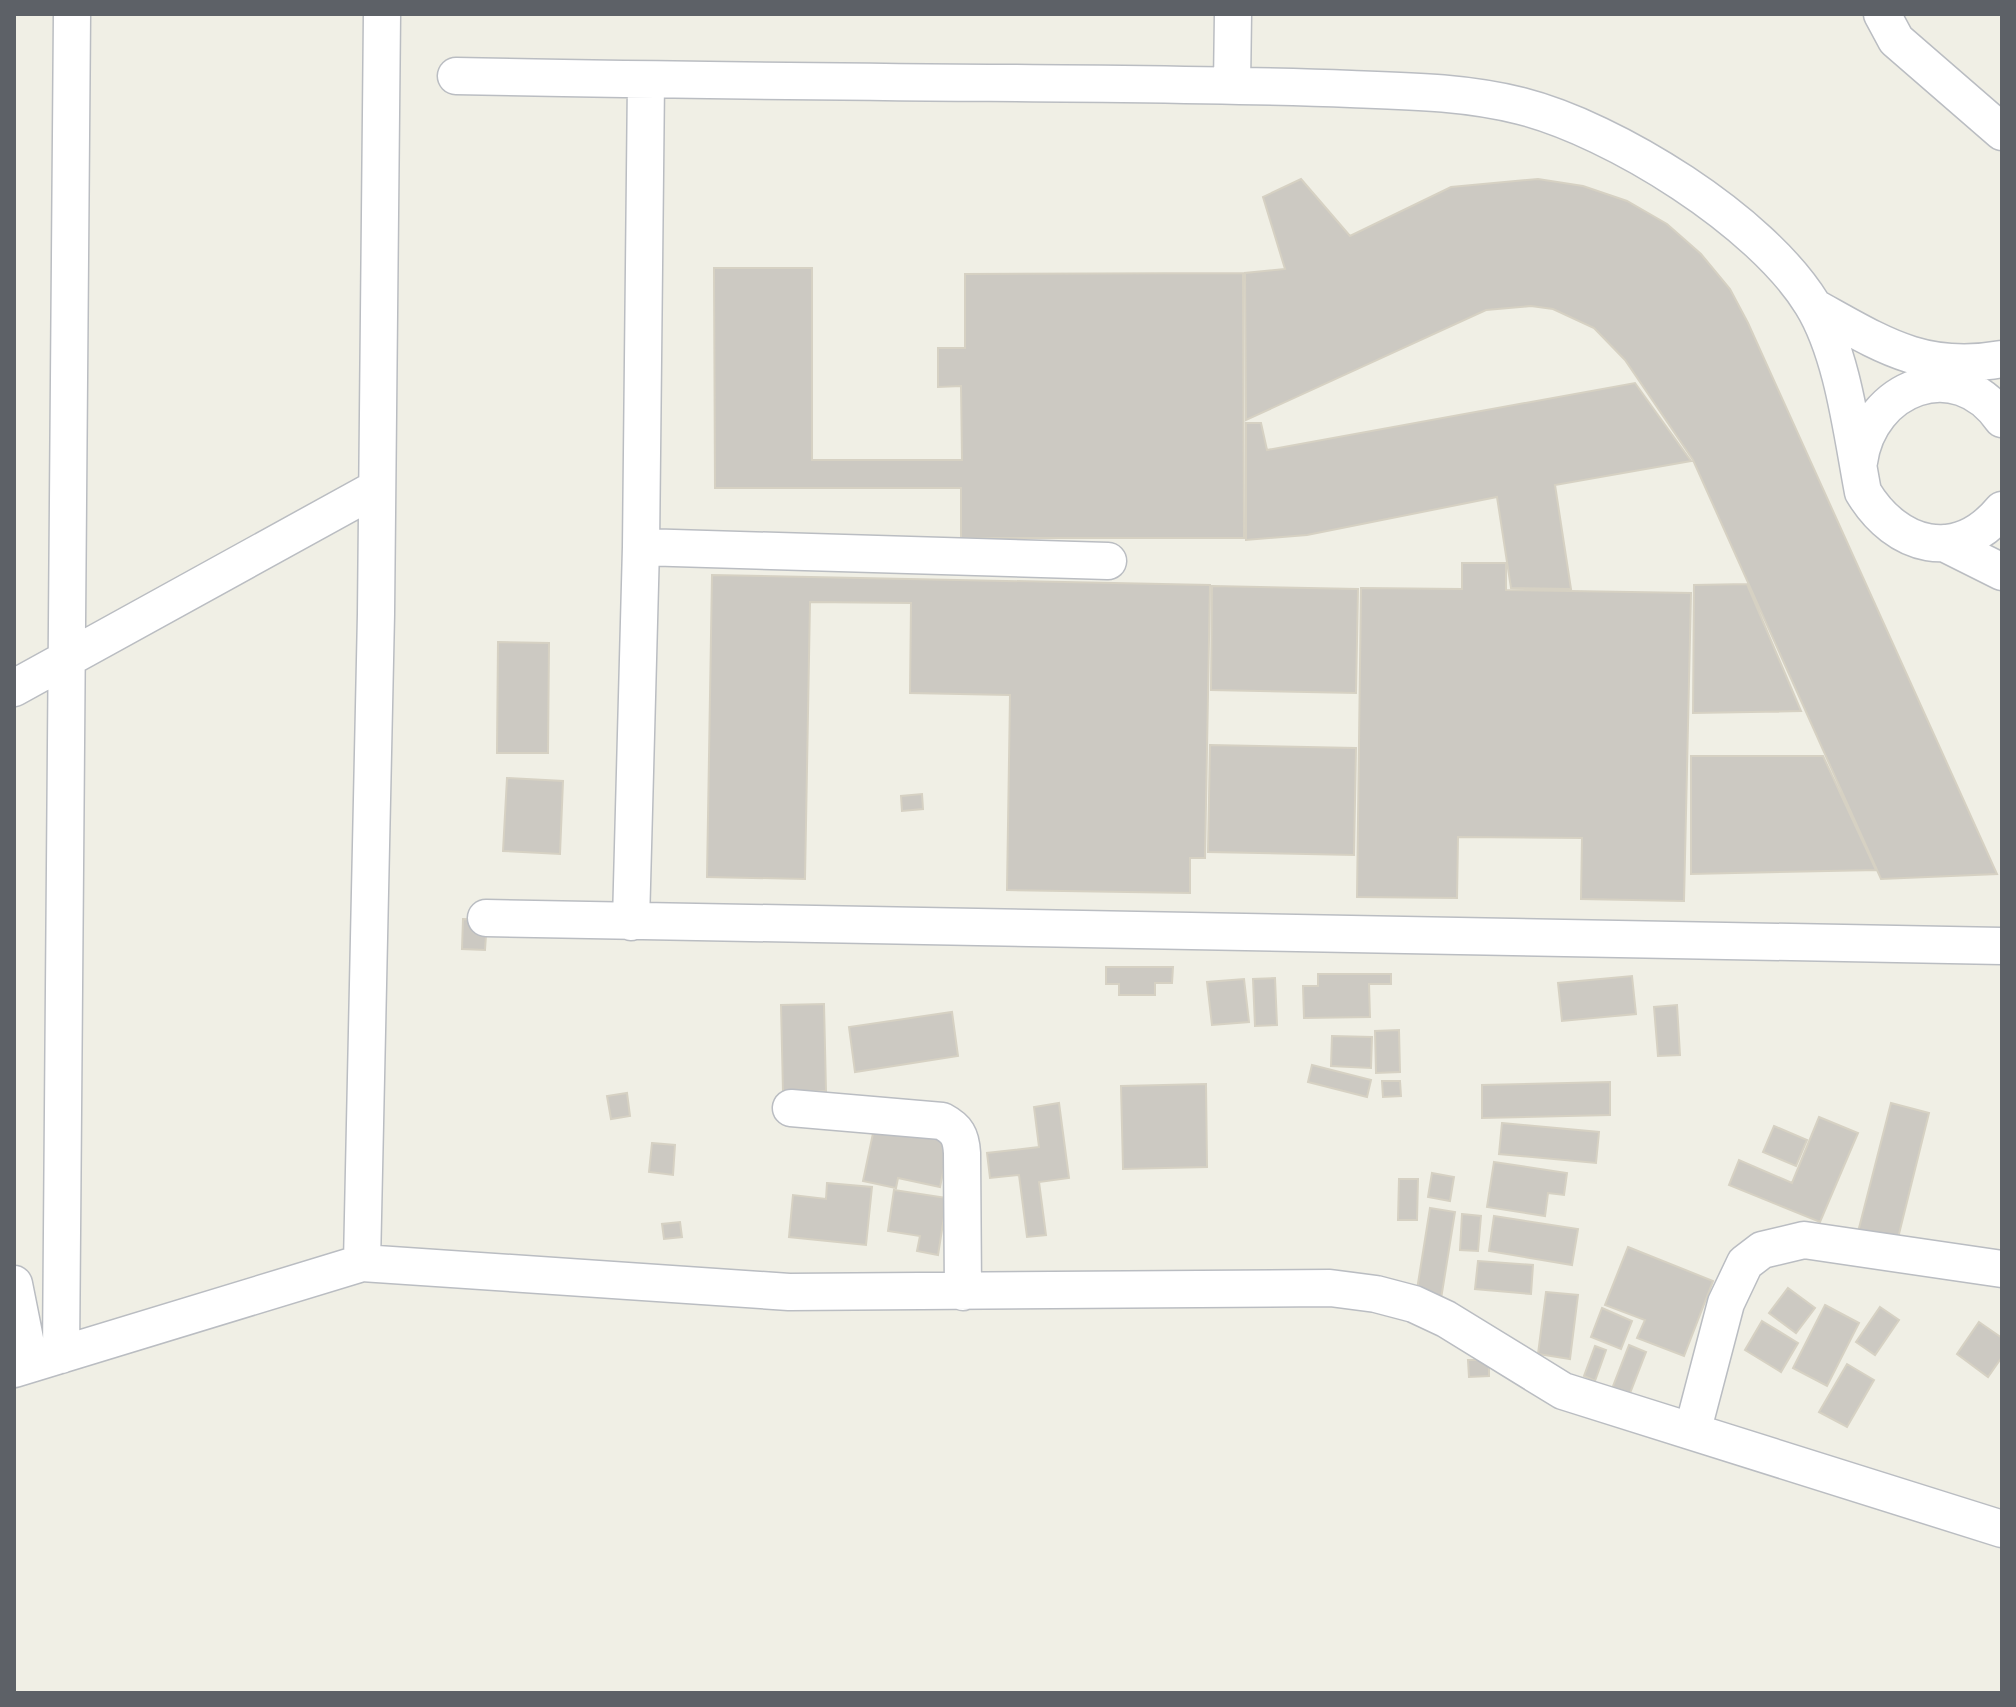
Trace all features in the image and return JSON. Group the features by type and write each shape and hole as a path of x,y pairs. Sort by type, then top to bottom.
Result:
{"street":[{"path":"35,1363 66,659 72,14"},
{"path":"362,1263 377,488 382,14"},
{"path":"1232,85 1233,14"},
{"path":"1882,14 1896,40 2002,132"},
{"path":"456,76 1232,85 1469,96 1523,106 1573,125 1631,153 1735,222 1794,280 1814,307 1837,368 1863,492 1877,514 1896,531 1919,541 1944,543 1969,537 1990,523 2002,510"},
{"path":"631,922 641,547 646,80"},
{"path":"1814,307 1888,347 1933,362 1956,364 2002,359"},
{"path":"1858,467 1862,442 1874,417 1894,398 1919,386 1946,385 1993,409 2002,369"},
{"path":"14,688 377,488"},
{"path":"1944,543 2002,572"},
{"path":"641,547 1108,561"},
{"path":"486,918 2002,946"},
{"path":"791,1108 942,1121 954,1128 961,1138 962,1153 963,1292"},
{"path":"1693,1429 1730,1291 1745,1263 1762,1250 1804,1240 2002,1269"},
{"path":"35,1363 362,1263 789,1292 1330,1288 1376,1294 1414,1304 1446,1319 1507,1360 1563,1391 1693,1429 2002,1529"},
{"path":"14,1284 35,1363"}],"building":[{"path":"1301,179 1350,236 1451,187 1538,179 1583,186 1627,201 1667,224 1701,254 1730,289 1748,323 1997,874 1881,879 1693,460 1625,360 1594,328 1553,309 1531,306 1486,310 1246,420 1245,273 1285,269 1263,197"},
{"path":"714,268 812,268 812,460 962,460 961,386 938,387 938,348 965,348 965,274 1243,273 1244,538 961,538 961,488 715,488"},
{"path":"1635,383 1691,461 1555,485 1571,589 1511,588 1497,497 1307,535 1246,540 1246,423 1261,423 1267,450"},
{"path":"1462,563 1506,563 1506,590 1691,593 1684,901 1581,899 1582,838 1458,837 1457,898 1357,897 1361,588 1462,589"},
{"path":"712,575 1210,585 1205,858 1190,858 1190,893 1007,890 1010,695 910,693 911,603 810,602 805,879 707,877"},
{"path":"1747,584 1801,711 1693,713 1694,585"},
{"path":"1212,586 1358,589 1356,693 1211,690"},
{"path":"498,642 549,643 548,753 497,753"},
{"path":"1210,745 1356,748 1354,855 1208,852"},
{"path":"1691,756 1823,756 1876,870 1691,874"},
{"path":"507,778 563,781 560,854 503,851"},
{"path":"922,794 923,809 902,811 901,796"},
{"path":"463,919 487,920 485,950 462,949"},
{"path":"1106,967 1173,967 1172,983 1155,983 1155,995 1119,995 1119,984 1106,984"},
{"path":"1318,974 1391,974 1391,984 1369,984 1370,1017 1304,1018 1303,986 1318,986"},
{"path":"1632,976 1636,1014 1562,1021 1558,983"},
{"path":"1275,978 1277,1025 1255,1026 1253,979"},
{"path":"1244,979 1249,1022 1212,1025 1207,982"},
{"path":"824,1004 826,1091 783,1092 781,1005"},
{"path":"1677,1005 1680,1055 1658,1056 1654,1007"},
{"path":"952,1012 958,1056 855,1072 849,1027"},
{"path":"1399,1030 1400,1072 1376,1073 1375,1031"},
{"path":"1332,1036 1372,1037 1371,1068 1331,1066"},
{"path":"1312,1065 1371,1080 1367,1097 1308,1082"},
{"path":"1382,1081 1400,1081 1401,1096 1383,1097"},
{"path":"1610,1082 1610,1115 1482,1118 1482,1085"},
{"path":"1206,1084 1207,1167 1123,1169 1121,1086"},
{"path":"627,1093 630,1116 611,1119 607,1096"},
{"path":"1059,1103 1069,1178 1039,1182 1046,1235 1027,1237 1019,1175 990,1178 987,1153 1039,1147 1034,1107"},
{"path":"1891,1103 1929,1113 1897,1242 1858,1232"},
{"path":"1819,1117 1858,1133 1820,1222 1729,1185 1739,1160 1792,1183"},
{"path":"876,1119 951,1135 940,1187 898,1178 896,1188 863,1181"},
{"path":"1502,1123 1599,1132 1596,1163 1499,1154"},
{"path":"1774,1126 1807,1140 1796,1166 1763,1152"},
{"path":"652,1143 675,1145 673,1175 649,1172"},
{"path":"1494,1162 1567,1173 1564,1195 1548,1193 1545,1216 1487,1207"},
{"path":"1432,1173 1454,1177 1450,1201 1428,1197"},
{"path":"1399,1179 1418,1179 1417,1220 1398,1220"},
{"path":"827,1183 872,1187 866,1245 789,1237 793,1195 826,1199"},
{"path":"894,1190 947,1198 938,1255 917,1251 920,1236 888,1231"},
{"path":"1430,1208 1455,1212 1441,1299 1416,1296"},
{"path":"1462,1214 1481,1216 1478,1251 1460,1250"},
{"path":"1494,1216 1578,1229 1572,1265 1489,1251"},
{"path":"680,1222 682,1237 664,1239 662,1224"},
{"path":"1628,1247 1713,1281 1684,1356 1637,1338 1645,1320 1605,1305"},
{"path":"1478,1261 1533,1265 1531,1294 1475,1289"},
{"path":"1788,1288 1815,1308 1796,1333 1769,1313"},
{"path":"1546,1292 1578,1295 1570,1359 1538,1354"},
{"path":"1825,1305 1859,1323 1827,1386 1793,1368"},
{"path":"1880,1307 1899,1320 1875,1355 1856,1342"},
{"path":"1602,1308 1632,1321 1621,1349 1591,1337"},
{"path":"1762,1321 1798,1343 1781,1372 1745,1350"},
{"path":"1979,1322 2002,1338 2002,1357 1988,1377 1957,1354"},
{"path":"1629,1345 1646,1352 1627,1401 1610,1394"},
{"path":"1595,1346 1606,1350 1595,1381 1584,1376"},
{"path":"1468,1360 1489,1360 1489,1376 1469,1377"},
{"path":"1847,1364 1874,1380 1847,1427 1819,1412"}]}
